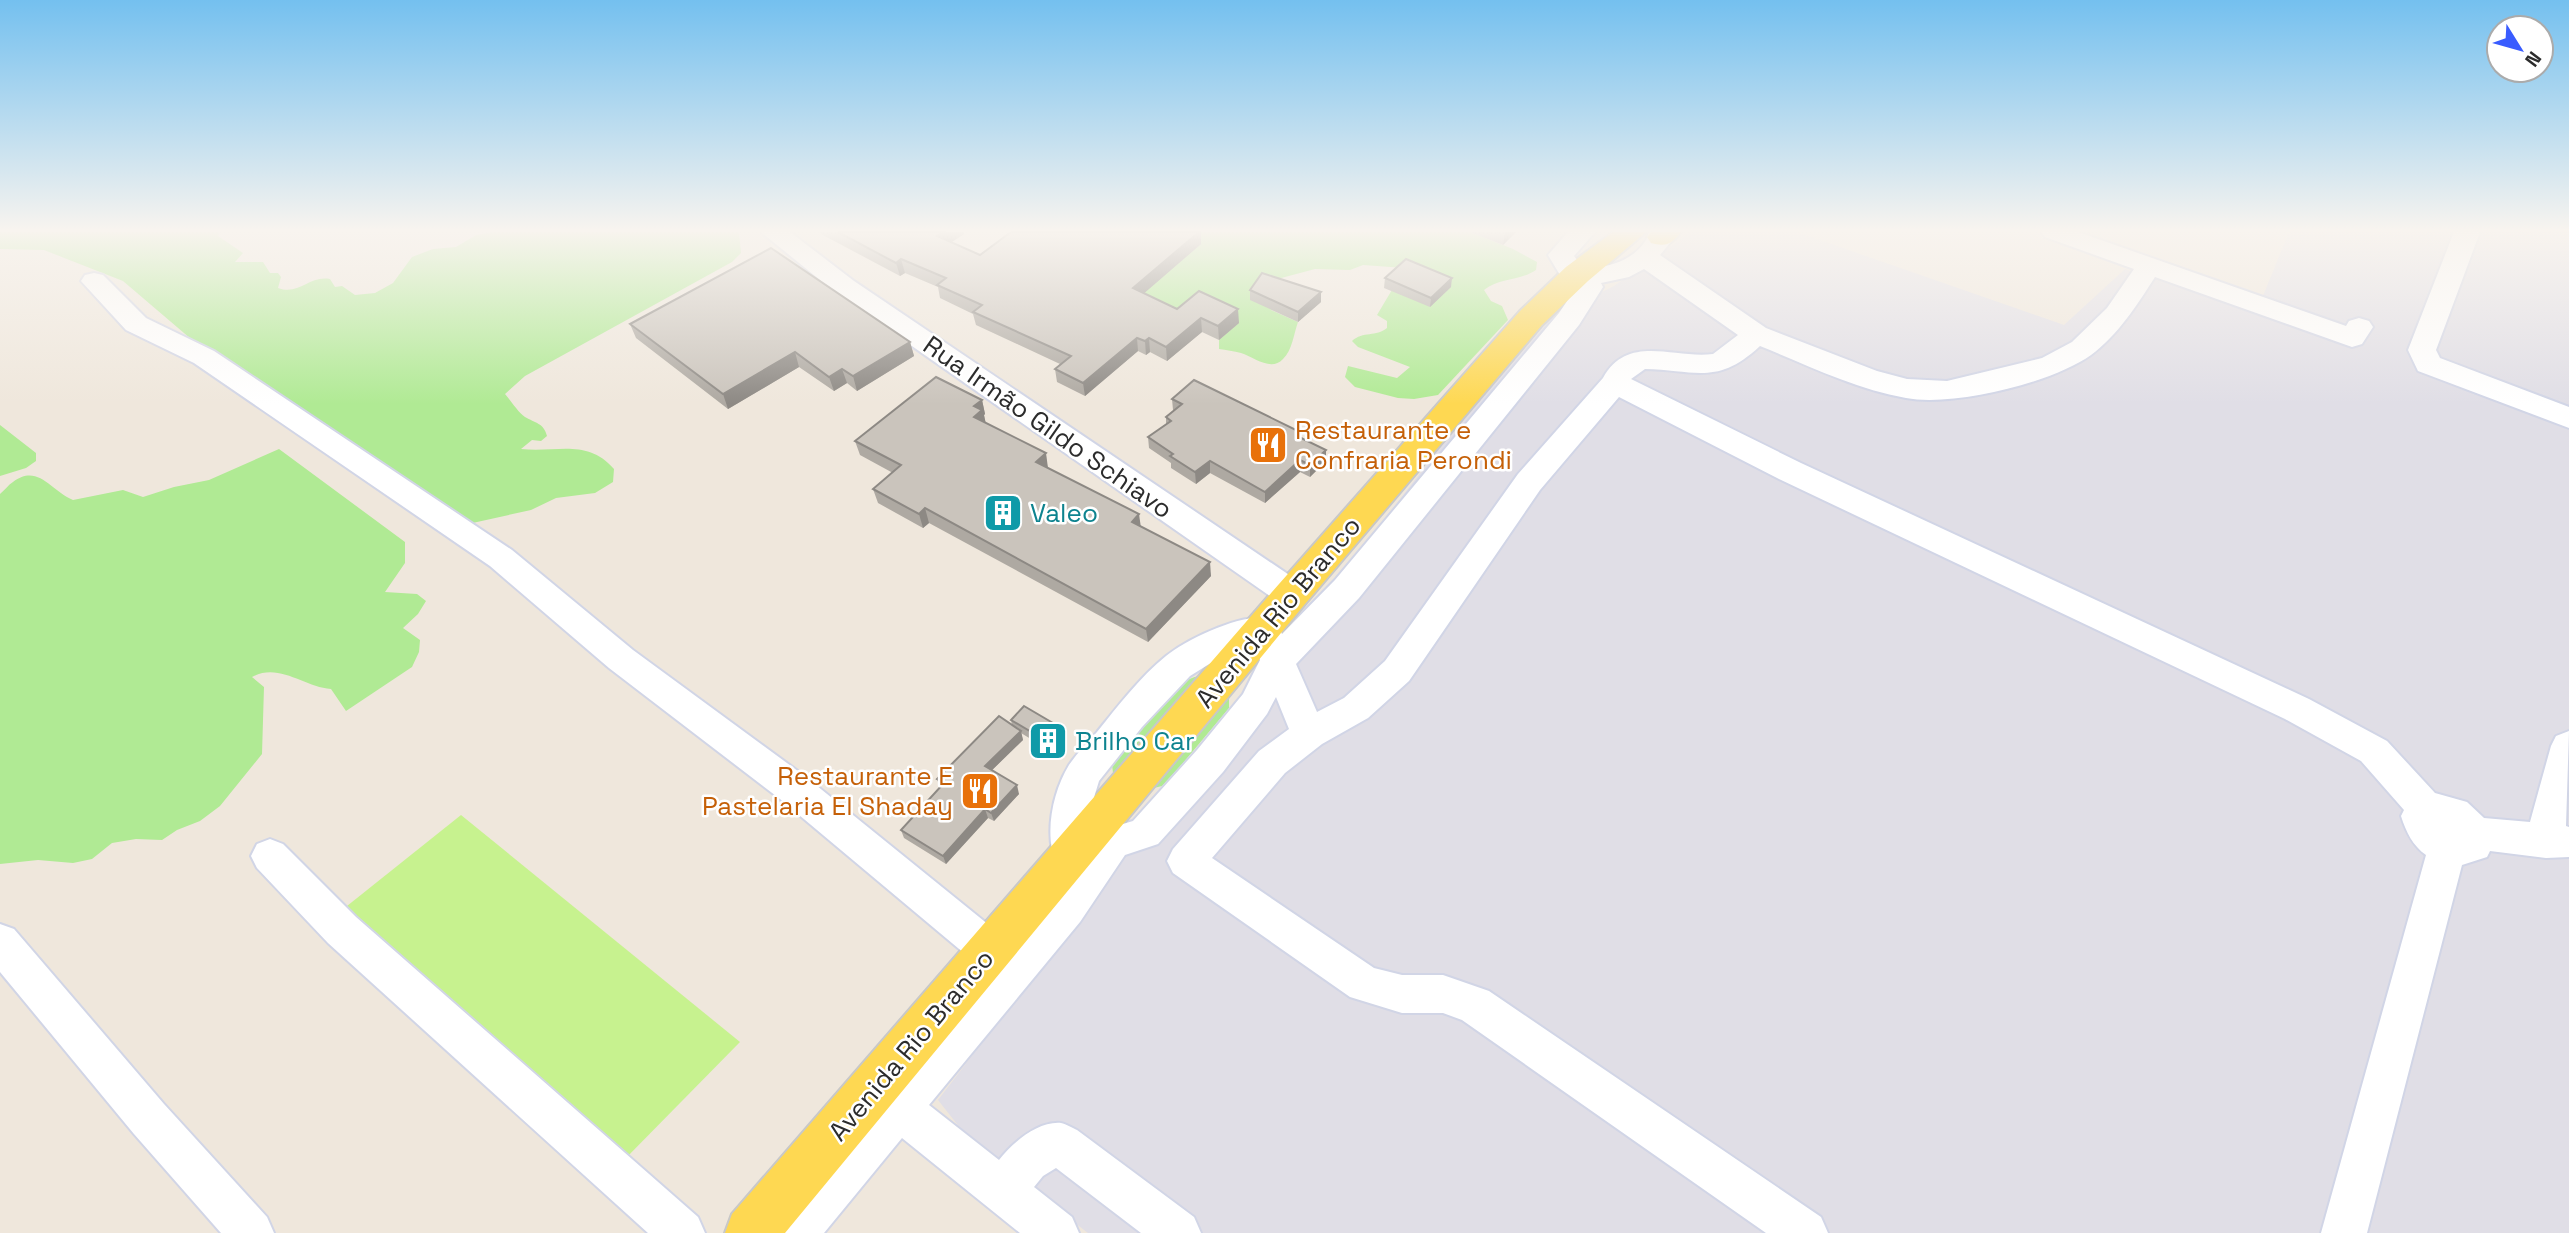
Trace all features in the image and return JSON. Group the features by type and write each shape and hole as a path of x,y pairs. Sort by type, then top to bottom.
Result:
{"main road":[{"path":"1531,318 1565,290"},
{"path":"1531,318 1565,290"},
{"name":"Avenida Rio Branco","path":"751,1233 991,951 1109,844 1269,645 1292,594 1531,318"}],"street":[{"path":"102,290 136,324 204,357 501,558 621,659 793,788 991,951"},
{"name":"Rua Irmão Gildo Schiavo","path":"849,290 1292,594"},
{"path":"795,1233 901,1110 1066,910 1109,844 1210,761 1255,704 1269,645 1347,589 1569,319 1579,290"},
{"path":"1708,290 1756,334 1867,378 1907,389 1947,391 2052,365 2082,348 2117,314 2133,290"},
{"path":"2212,290 2352,338 2359,327"},
{"path":"2446,290 2423,350 2428,363 2569,418"},
{"path":"1186,861 1272,762 1309,734 1356,708 1397,671 1529,482 1615,383 1618,371 1636,361 1716,363 1730,356 1756,334"},
{"path":"1615,383 1790,471 2297,709 2374,751 2427,809 2420,816 2422,827 2431,839 2557,842 2549,815 2569,746"},
{"path":"1269,645 1309,734"},
{"path":"2344,1233 2460,841"},
{"path":"1109,844 1186,861 1364,984 1402,994 1443,994 1475,1005 1805,1233"},
{"path":"270,856 342,930 682,1233"},
{"path":"0,942 149,1119 251,1233"},
{"path":"901,1110 1056,1233"},
{"path":"1004,1192 1019,1168 1046,1146 1062,1145 1178,1233"}],"shaded area":[{"path":"1607,290 1962,290 2064,325 2103,290 2186,290 2256,313 2266,290 2569,290 2569,1233 1088,1233 972,1143 938,1100 1504,364 1545,320"}],"green space":[{"path":"133,290 347,290 355,295 375,293 381,290 682,290 525,376 505,394 522,415 546,432 547,436 541,441 532,440 521,449 571,449 593,453 614,469 613,482 595,493 556,498 531,510 468,524 438,513 191,339"},
{"path":"1132,290 1265,290 1271,310 1298,322 1289,351 1283,359 1273,364 1219,349 1219,340 1238,323 1108,325"},
{"path":"1392,290 1485,290 1491,301 1502,306 1508,320 1438,395 1414,399 1398,398 1355,387 1345,377 1348,366 1397,378 1410,367 1358,347 1352,341 1387,328 1387,321 1377,315"},
{"path":"0,425 36,453 36,461 26,468 0,476"},
{"path":"279,449 405,542 405,563 385,592 417,594 426,601 418,614 403,628 420,640 419,652 412,667 346,711 331,689 272,672 252,677 264,687 262,754 220,806 200,821 177,830 162,840 136,839 112,843 92,859 73,863 38,860 0,864 0,494 13,482 30,476 44,480 73,500 123,490 143,497 209,480"},
{"path":"1200,676 1113,773 1112,764 1151,711 1175,688"},
{"path":"1229,692 1229,708 1183,763 1162,786 1142,791"},
{"path":"461,815 740,1042 622,1162 342,910"}],"building":[{"path":"694,290 832,290 910,342 853,376 842,369 829,377 795,352 723,394 630,324"},
{"path":"947,290 1136,290 1177,309 1199,291 1238,309 1218,326 1201,318 1166,347 1149,338 1145,341 1137,338 1083,383 1055,369 1071,356 973,312 982,305"},
{"path":"1250,290 1313,290 1321,292 1298,312"},
{"path":"1412,290 1440,290 1431,298"},
{"name":"Valeo","path":"936,377 982,400 974,406 982,410 974,417 1046,453 1036,462 1139,514 1132,522 1210,562 1146,629 925,508 919,514 873,489 901,465 855,441"},
{"path":"1194,380 1296,430 1299,437 1326,450 1310,465 1300,460 1265,492 1210,461 1195,472 1148,437 1171,421 1166,417 1182,404 1172,399"},
{"path":"1024,706 1063,729 1050,743 1011,720"},
{"path":"999,716 1021,731 985,766 1017,785 991,813 985,809 943,856 901,830 944,783 937,779"}],"place":[{"name":"Restaurante e Confraria Perondi","path":"1268,445"},
{"name":"Valeo","path":"1003,513"},
{"name":"Brilho Car","path":"1048,741"},
{"name":"Restaurante E Pastelaria El Shaday","path":"980,791"}]}
